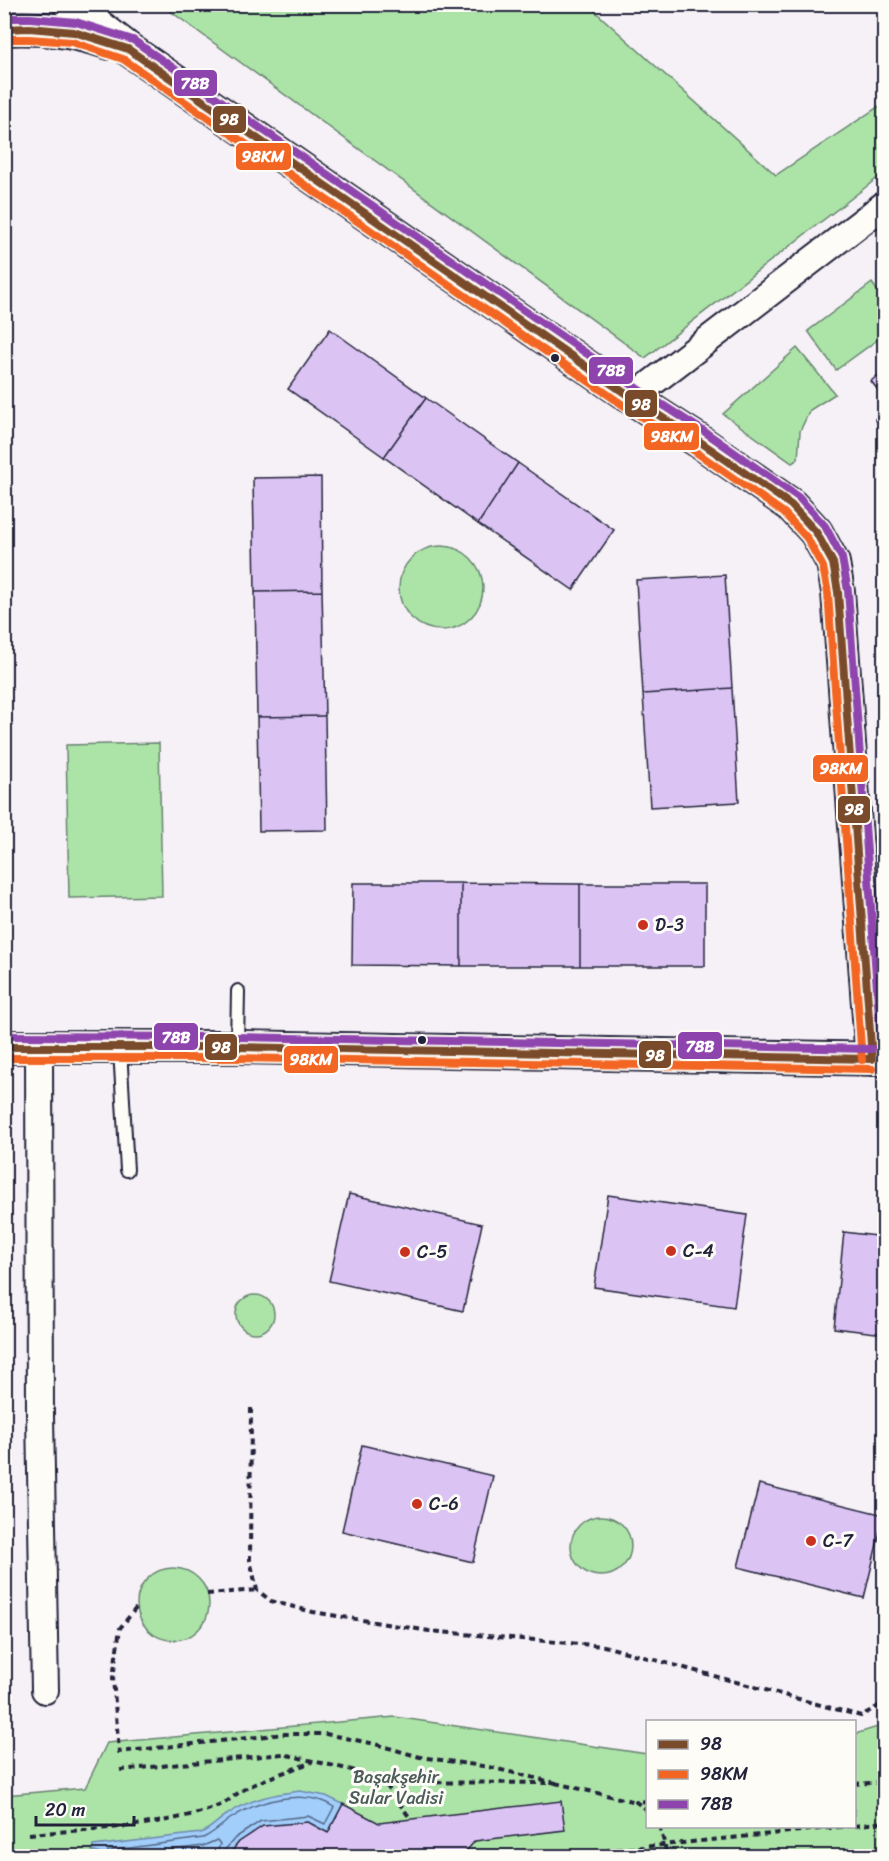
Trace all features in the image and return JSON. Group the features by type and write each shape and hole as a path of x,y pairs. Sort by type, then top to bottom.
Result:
{"street":[{"path":"4,1047 237,1047 878,1059 838,592 833,563 816,532 790,505 128,49 70,4"},
{"path":"4,29 29,28 75,32 128,49"},
{"path":"632,398 885,205"},
{"path":"39,1048 40,1404 45,1690"}],"lane":[{"path":"237,1047 238,991"},
{"path":"120,1048 127,1170"}],"path":[{"path":"251,1408 250,1560 257,1590 271,1601 325,1614 429,1631 604,1646 861,1716 885,1703"},
{"path":"207,1594 257,1590"},
{"path":"136,1608 120,1628 113,1678 119,1752 284,1734 326,1734 375,1744 420,1757 489,1767 636,1802 646,1801"},
{"path":"120,1770 283,1754 360,1772 384,1782 556,1783"},
{"path":"29,1834 156,1822 185,1817 220,1806 243,1790 313,1762"},
{"path":"384,1782 410,1818"},
{"path":"856,1785 885,1782"},
{"path":"636,1802 646,1810"},
{"path":"856,1826 885,1822"},
{"path":"659,1828 666,1857"},
{"path":"554,1857 840,1828"}],"green space":[{"path":"162,5 588,5 776,175 884,103 884,173 645,358"},
{"path":"872,283 884,300 884,335 836,370 808,331"},
{"path":"797,348 835,394 810,410 800,431 798,459 792,463 723,414"},
{"path":"441,546 464,553 476,565 483,588 476,611 464,623 441,630 418,623 406,611 399,588 406,565 418,553"},
{"path":"159,743 162,896 69,898 66,745"},
{"path":"255,1295 269,1300 274,1314 269,1328 255,1333 241,1328 236,1314 241,1300"},
{"path":"595,1516 607,1516 623,1524 629,1534 631,1546 629,1558 623,1568 607,1576 595,1576 579,1568 571,1552 571,1540 579,1524"},
{"path":"173,1568 187,1571 199,1578 206,1590 209,1604 206,1618 199,1630 187,1637 173,1640 159,1637 147,1630 140,1618 137,1604 140,1590 147,1578 159,1571"},
{"name":"Başakşehir Sular Vadisi","path":"395,1717 646,1754 646,1828 856,1828 856,1734 884,1725 884,1856 5,1856 5,1795 85,1788 107,1743"}],"water":[{"path":"300,1791 326,1796 343,1804 328,1833 308,1822 239,1842 228,1856 107,1856 92,1851 93,1846 201,1833 245,1804 271,1796"}],"building":[{"path":"330,329 426,398 384,457 288,389"},
{"path":"884,370 884,398 871,381"},
{"path":"426,398 518,463 478,524 384,457"},
{"path":"884,412 884,431 875,419"},
{"path":"518,463 614,530 573,590 478,524"},
{"path":"321,477 322,591 255,592 253,478"},
{"path":"725,575 732,688 643,694 636,580"},
{"path":"322,591 325,716 257,717 255,592"},
{"path":"732,688 739,802 650,807 643,694"},
{"path":"325,716 327,830 259,831 257,717"},
{"path":"353,883 461,883 461,966 352,965"},
{"path":"461,883 580,884 580,966 461,966"},
{"name":"D-3","path":"580,884 705,884 705,966 580,966"},
{"name":"C-5","path":"349,1194 482,1224 463,1311 329,1281"},
{"name":"C-4","path":"608,1195 747,1215 734,1307 594,1287"},
{"path":"844,1232 884,1237 884,1334 834,1328"},
{"name":"C-6","path":"362,1445 493,1476 473,1562 342,1531"},
{"name":"C-7","path":"759,1484 884,1515 864,1598 738,1567"},
{"path":"561,1801 565,1830 475,1841 462,1856 228,1856 239,1842 263,1826 308,1822 328,1833 343,1804 379,1823"}],"transit line":[{"name":"78B","path":"4,18 76,22 133,40 798,497 825,526 842,558 848,591 882,1058"},
{"name":"98","path":"4,29 29,28 74,32 128,49 632,398 791,505 816,532 833,563 838,592 872,1059"},
{"name":"98KM","path":"4,39 72,42 123,59 626,407 784,513 807,538 823,567 828,593 862,1060"},
{"name":"78B","path":"4,1036 237,1037 872,1049"},
{"name":"98","path":"4,1047 237,1047 872,1059"},
{"name":"98KM","path":"4,1058 237,1058 872,1069"}],"place":[{"name":"D-3","path":"643,925"},
{"name":"C-4","path":"671,1251"},
{"name":"C-5","path":"405,1252"},
{"name":"C-6","path":"417,1504"},
{"name":"C-7","path":"811,1541"}]}
